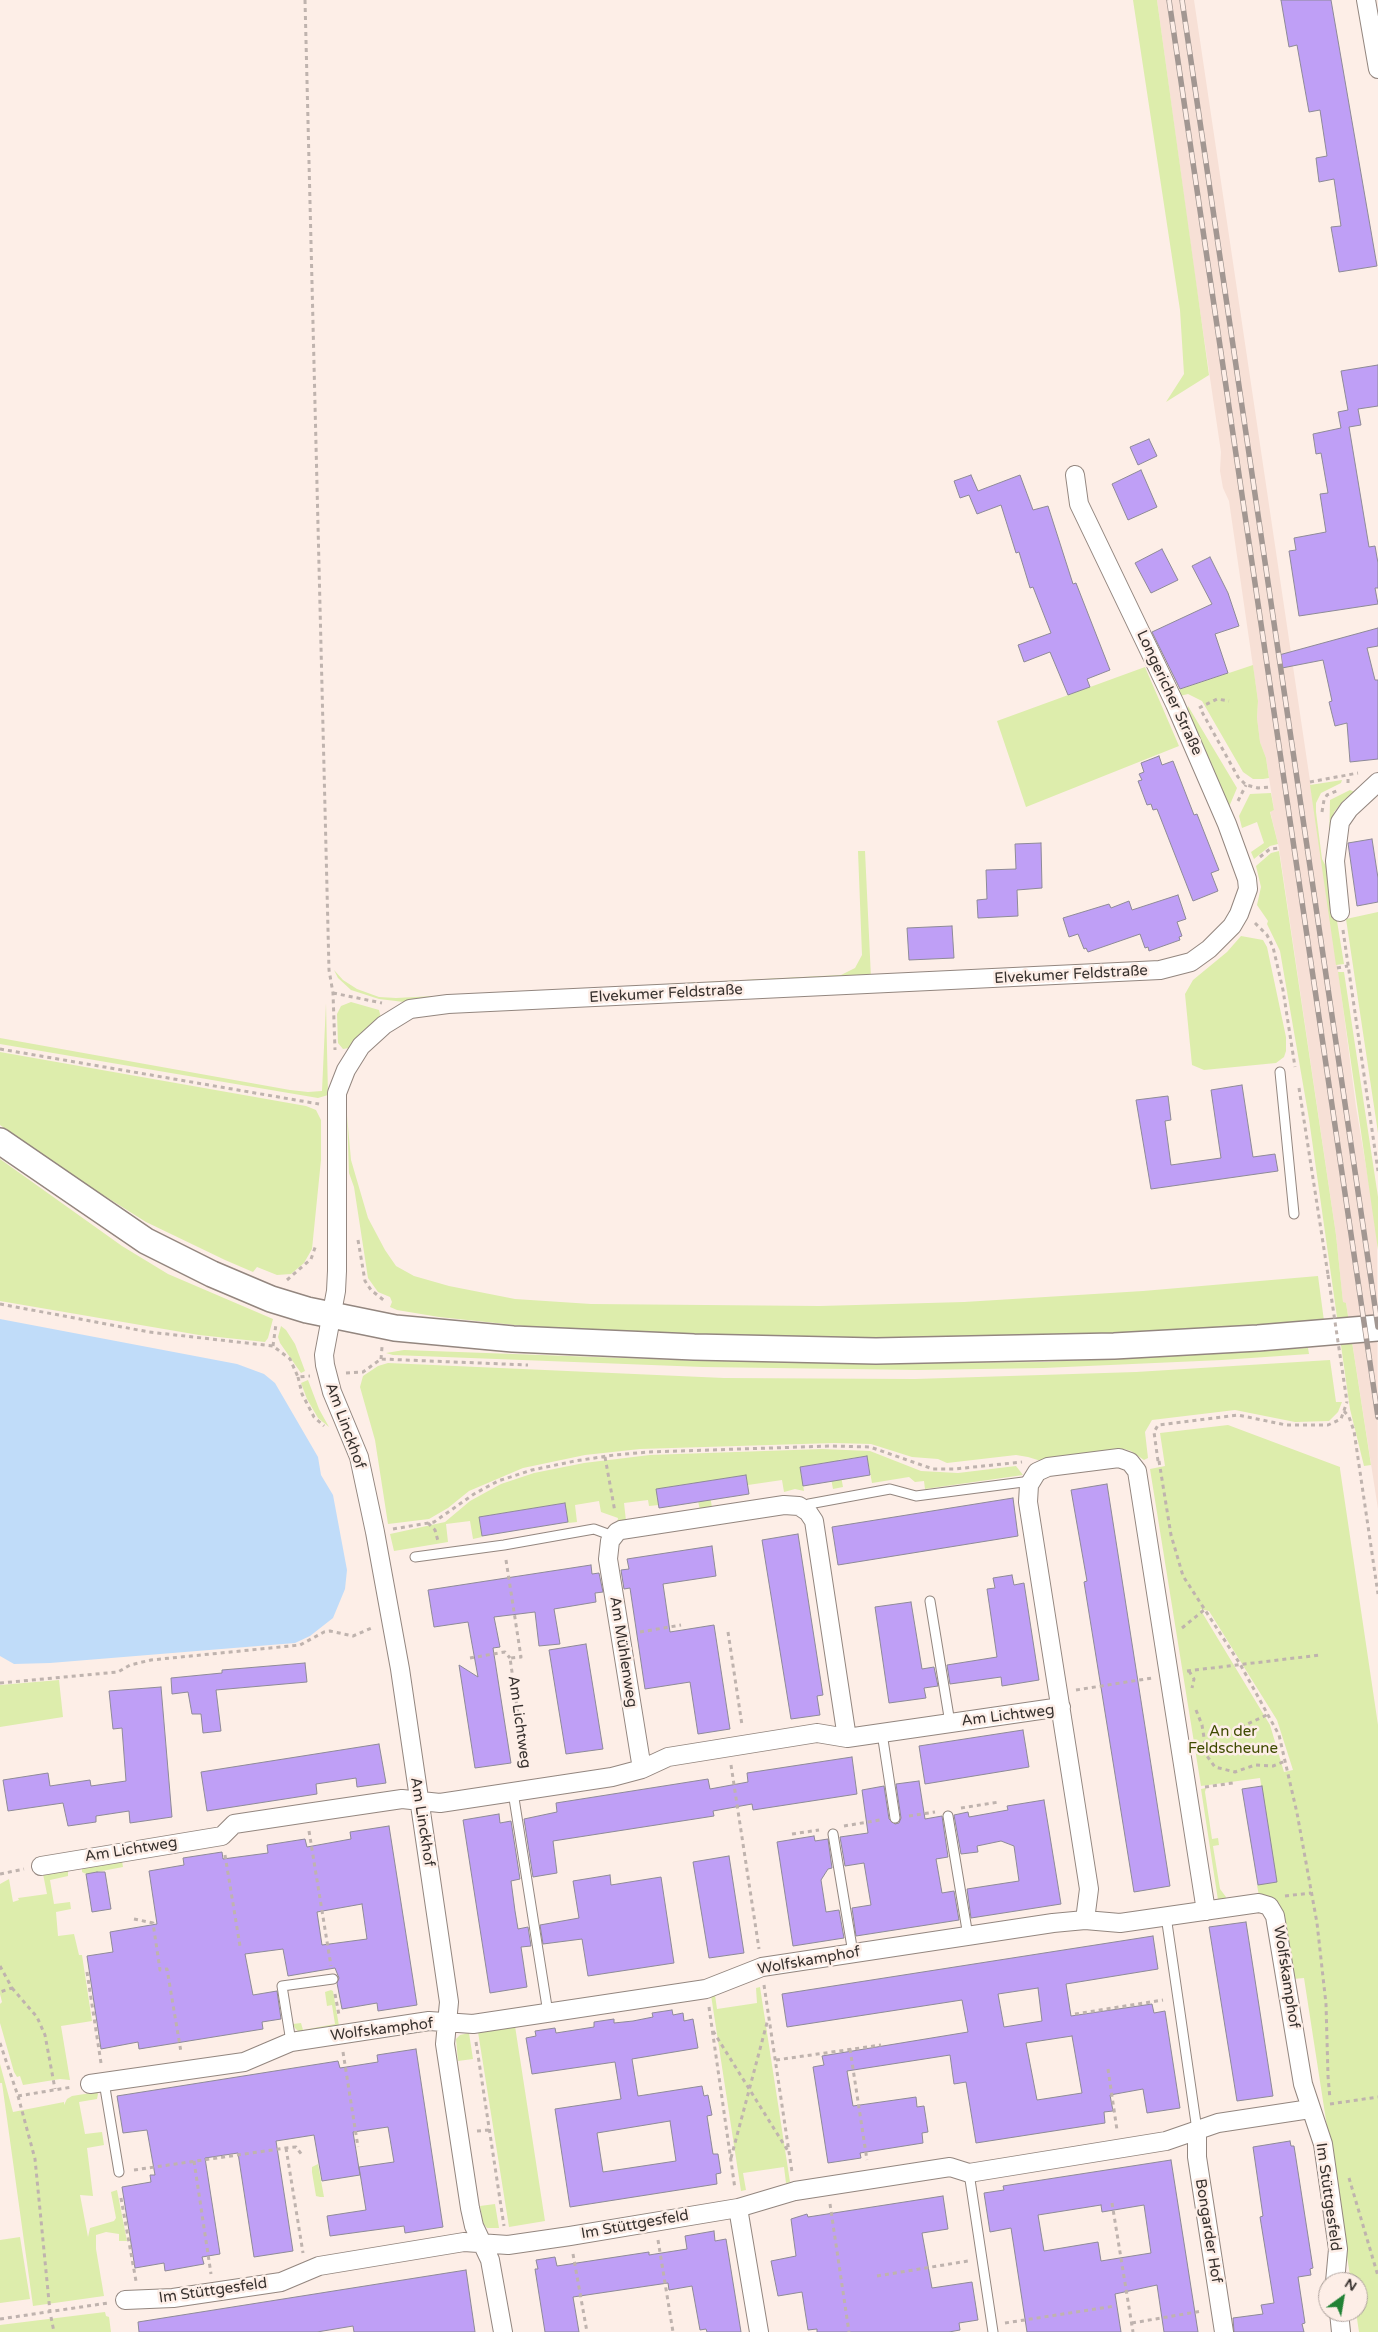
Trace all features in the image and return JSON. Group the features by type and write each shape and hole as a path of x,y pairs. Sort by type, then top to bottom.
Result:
{"main road":[{"path":"0,1141 146,1241 212,1274 281,1302 331,1316 395,1328 513,1339 842,1351 1114,1346 1258,1338 1378,1328"}],"street":[{"path":"1366,0 1375,33 1378,69"},
{"name":"Longericher Straße","path":"1075,475 1078,504 1175,704 1227,824 1247,879 1248,889 1239,914"},
{"path":"1340,912 1335,861 1340,822 1349,809 1378,782"},
{"name":"Elvekumer Feldstraße","path":"331,1316 337,1271 338,1093 346,1070 361,1046 384,1025 410,1009 448,1004 1160,970 1191,962 1209,949 1232,926 1239,914"},
{"name":"Am Linckhof","path":"331,1316 324,1355 327,1375 359,1456 375,1532 400,1669 449,2002 445,2044 470,2208 474,2226 490,2260 502,2332"},
{"path":"1061,1707 1028,1502 1030,1473 1048,1467 1119,1458 1130,1462 1137,1471 1206,1911"},
{"path":"613,1536 621,1530 784,1505 795,1505 803,1508 814,1521 847,1738"},
{"name":"Am Mühlenweg","path":"613,1536 608,1546 608,1559 642,1769"},
{"name":"Am Lichtweg","path":"41,1866 222,1836 234,1824 402,1799 440,1803 612,1777 642,1769 668,1757 817,1733 847,1738 1061,1707 1089,1889 1085,1920"},
{"name":"Wolfskamphof","path":"97,2083 244,2062 291,2042 341,2034 432,2020 447,2023 473,2024 706,1989 762,1967 1085,1920 1120,1923 1259,1903 1270,1906 1276,1916 1303,2084 1310,2109"},
{"name":"Im Stüttgesfeld","path":"132,2300 173,2298 281,2282 319,2266 464,2242 508,2245 570,2236 655,2222 736,2200 870,2179 950,2167 969,2173 1166,2141 1218,2123 1310,2109 1323,2144 1338,2249 1336,2272"},
{"name":"Bongarder Hof","path":"1197,2130 1197,2157 1224,2332"},
{"path":"736,2200 759,2332"}],"lane":[{"path":"1280,1072 1294,1214"},
{"path":"803,1508 809,1504 890,1489 916,1496 1030,1473"},
{"path":"415,1557 594,1529 613,1536"},
{"path":"930,1601 950,1723"},
{"path":"882,1733 896,1818"},
{"path":"521,1791 548,2013"},
{"path":"948,1816 968,1936"},
{"path":"833,1834 853,1953"},
{"path":"1166,1916 1197,2130"},
{"path":"291,2042 282,1986 333,1979"},
{"path":"97,2083 119,2172"},
{"path":"969,2173 992,2328"}],"path":[{"path":"305,0 329,970 333,993 335,1054"},
{"path":"1199,708 1217,699 1229,702"},
{"path":"1175,704 1188,700 1199,708 1238,777 1246,785 1258,788 1270,787"},
{"path":"1310,782 1348,776"},
{"path":"1270,849 1279,848"},
{"path":"1340,912 1378,1172"},
{"path":"1337,968 1348,966"},
{"path":"333,993 410,1009"},
{"path":"0,1048 338,1107"},
{"path":"274,1346 286,1281 311,1259 317,1244"},
{"path":"1328,1275 1346,1402 1344,1411 1337,1422 1328,1426 1286,1425 1238,1415 1158,1426 1154,1432 1177,1561 1191,1590 1240,1664 1269,1714 1276,1728 1285,1761 1298,1813 1311,1893 1326,2004 1328,2076 1333,2114"},
{"path":"298,1377 302,1394 314,1417"},
{"path":"1344,1411 1350,1416 1354,1431 1378,1594"},
{"path":"375,1532 434,1522 474,1494 498,1481 532,1470 605,1457 649,1452 831,1446 870,1448 934,1468 955,1469 1015,1462 1030,1473"},
{"path":"605,1457 615,1507 613,1536"},
{"path":"1137,1471 1159,1461"},
{"name":"Am Lichtweg","path":"504,1544 521,1657 510,1658 521,1791"},
{"path":"1182,1637 1181,1629 1204,1610"},
{"path":"620,1635 681,1625"},
{"path":"0,1683 118,1672 130,1666 151,1660 300,1645 324,1632 330,1631 353,1636 375,1627"},
{"path":"728,1632 736,1746 762,1967 794,2181"},
{"path":"470,1658 505,1652 510,1658"},
{"path":"1182,1671 1320,1655"},
{"path":"1187,1662 1194,1679 1190,1693"},
{"path":"1074,1690 1157,1678"},
{"path":"1193,1703 1201,1721 1207,1756 1215,1767 1235,1772 1255,1765 1273,1766 1285,1761"},
{"path":"1242,1727 1269,1714"},
{"path":"1187,1790 1233,1783"},
{"path":"307,1813 358,2147"},
{"path":"222,1836 240,1946"},
{"path":"0,1874 7,1872"},
{"path":"1270,1906 1286,1895 1311,1893"},
{"path":"134,1919 153,1923 160,1970 167,1969 182,2055"},
{"path":"0,1966 12,1988 37,2017 45,2035 55,2089"},
{"path":"87,1972 97,2083"},
{"path":"0,1992 12,1988"},
{"path":"706,1989 736,2200"},
{"path":"1075,2014 1178,1998"},
{"path":"731,2159 769,2016"},
{"path":"473,2024 508,2245"},
{"path":"712,2028 790,2153"},
{"path":"0,2043 18,2096 35,2159 50,2312 54,2332"},
{"path":"776,2060 881,2044"},
{"path":"850,2050 870,2179"},
{"path":"1108,2069 1120,2148"},
{"path":"18,2096 71,2087"},
{"path":"1331,2104 1378,2097"},
{"path":"119,2172 296,2147 302,2156"},
{"path":"286,2148 304,2260 299,2273"},
{"name":"Im Stüttgesfeld","path":"194,2161 211,2277"},
{"path":"1347,2170 1378,2276"},
{"path":"827,2186 849,2332"},
{"path":"121,2198 132,2300"},
{"path":"1112,2202 1133,2332"},
{"path":"655,2222 673,2332"},
{"path":"570,2236 587,2332"},
{"path":"877,2276 982,2259"},
{"path":"0,2319 105,2303"},
{"path":"992,2328 1115,2306"},
{"path":"1132,2323 1220,2308"}],"shaded area":[{"path":"1157,0 1194,0 1339,976 1356,1107 1377,1232 1378,1509 1346,1303 1343,1303 1336,1235 1279,848 1270,811 1274,810 1266,758 1260,742 1257,718 1258,701 1229,501 1223,488 1220,471 1221,452"}],"green space":[{"path":"1133,0 1157,0 1209,375 1166,402 1184,374 1180,310"},
{"path":"1253,665 1258,701 1257,718 1260,742 1266,758 1269,778 1263,779 1253,779 1243,772 1202,701 1188,694 1180,696 1178,690"},
{"path":"1145,667 1179,746 1026,807 997,721"},
{"path":"1188,706 1237,788 1229,807 1187,710"},
{"path":"1342,780 1341,783 1321,793 1316,803 1322,859 1329,872 1344,964 1336,965 1310,785"},
{"path":"1350,790 1355,792 1345,799 1334,812 1329,847 1330,800"},
{"path":"1271,793 1274,810 1270,812 1278,844 1270,846 1254,859 1251,852 1264,843 1257,822 1242,828 1239,816 1250,794"},
{"path":"858,851 865,851 871,978 404,1002 379,999 351,990 338,978 334,970 343,980 357,989 379,997 396,998 841,975 855,968 862,955"},
{"path":"1279,851 1336,1235 1343,1302 1346,1303 1371,1465 1364,1466 1350,1409 1309,1119 1280,951 1267,924 1268,921 1257,905 1261,887 1256,866 1271,853"},
{"path":"1378,912 1378,1133 1346,919"},
{"path":"1241,936 1263,940 1267,947 1286,1037 1286,1051 1284,1057 1276,1063 1204,1070 1192,1065 1185,994 1193,980 1227,952"},
{"path":"1338,972 1344,972 1378,1197 1378,1250"},
{"path":"351,1002 379,1010 381,1018 365,1029 349,1048 343,1049 338,1043 337,1014 341,1006"},
{"path":"326,1003 328,1095 318,1098 0,1044 0,1038 290,1090 322,1091"},
{"path":"0,1052 306,1106 316,1110 321,1120 321,1160 312,1249 304,1263 291,1274 277,1275 257,1267 253,1272 146,1222 57,1166 0,1125"},
{"path":"347,1115 351,1160 368,1218 385,1250 396,1266 414,1276 449,1286 515,1299 591,1304 820,1306 964,1302 1143,1291 1318,1276 1324,1321 1234,1328 1070,1336 827,1338 613,1332 524,1326 439,1317 397,1310 390,1307 392,1302 390,1297 378,1292 368,1278 354,1187 349,1173"},
{"path":"0,1159 122,1246 168,1274 273,1319 268,1338 265,1342 199,1335 0,1301"},
{"path":"281,1326 295,1344 305,1371 301,1373 280,1343 278,1337"},
{"path":"1308,1348 1309,1354 1222,1360 1043,1368 918,1370 703,1367 393,1355 386,1353 404,1350 705,1361 925,1363 1044,1362"},
{"path":"1330,1360 1336,1402 1342,1402 1338,1412 1329,1421 1295,1422 1235,1410 1152,1420 1145,1432 1148,1458 1144,1460 1131,1451 1124,1449 1041,1461 1016,1455 947,1463 938,1459 912,1457 871,1444 834,1443 640,1449 585,1455 523,1468 469,1491 448,1508 429,1519 388,1524 375,1440 360,1387 363,1376 378,1366 388,1363 724,1378 915,1379 1136,1372"},
{"path":"308,1380 319,1409 329,1427 318,1418 307,1399 301,1383"},
{"name":"An der Feldscheune","path":"1228,1425 1340,1467 1378,1725 1378,2332 1359,2332 1358,2322 1368,2322 1368,2272 1349,2272 1304,1978 1293,1979 1279,1903 1267,1896 1259,1896 1257,1885 1277,1882 1260,1778 1201,1786 1150,1469 1165,1466 1160,1433","holes":["1200,1609 1209,1611 1277,1720 1293,1770 1284,1772 1270,1725"]},
{"path":"822,1449 870,1451 921,1471 958,1473 1016,1466 1023,1475 925,1489 924,1481 915,1482 909,1477 872,1483 867,1456 838,1460 843,1487 833,1489 828,1462 800,1467 804,1491 795,1489 784,1492 782,1480 748,1485 746,1475 708,1481 712,1508 700,1510 694,1483 656,1489 659,1505 649,1506 648,1500 624,1503 626,1521 617,1524 618,1518 601,1512 599,1501 575,1505 577,1522 568,1523 565,1503 479,1517 482,1537 473,1539 470,1521 446,1524 448,1542 394,1551 390,1534 445,1522 470,1501 501,1484 534,1473 584,1463 650,1455"},
{"path":"59,1680 63,1717 0,1727 0,1685"},
{"path":"1206,1788 1212,1839 1218,1838 1219,1845 1213,1846 1220,1889 1226,1897 1224,1901 1218,1900 1201,1789"},
{"path":"122,1861 123,1867 86,1874 82,1872 82,1868"},
{"path":"68,1870 68,1876 50,1880 54,1904 70,1902 71,1909 56,1912 58,1936 74,1934 79,1955 82,1955 92,2021 61,2026 70,2080 60,2079 23,2085 20,2076 17,2077 14,2072 0,2023 0,2004 2,2002 0,1994 0,1884 9,1879 13,1902 19,1900 18,1898 47,1894 43,1874"},
{"path":"760,1987 790,2182 786,2183 784,2167 743,2173 746,2190 741,2191 711,1995 715,1995 717,2009 757,2003 756,1988"},
{"path":"333,1991 339,2026 300,2033 293,2024 301,2023 303,2030 335,2024 332,2005 327,2006 325,1992"},
{"path":"515,2026 545,2221 509,2227 478,2032"},
{"path":"469,2033 473,2059 458,2061 456,2039 460,2035"},
{"path":"0,2064 13,2112 64,2102 64,2105 67,2099 72,2096 97,2092 98,2094 97,2099 79,2102 85,2134 102,2132 104,2145 87,2148 93,2196 80,2195 88,2237 90,2228 114,2221 116,2218 111,2192 117,2190 127,2241 119,2241 119,2234 106,2232 96,2235 96,2249 104,2296 33,2306 2,2083 0,2083"},
{"path":"318,2164 324,2197 316,2196 312,2167"},
{"path":"495,2204 499,2228 487,2228 483,2223 480,2206"},
{"path":"20,2237 30,2299 0,2303 0,2240"},
{"path":"105,2312 106,2316 109,2317 111,2332 0,2332 0,2325"}],"water":[{"path":"0,1319 237,1364 264,1374 275,1383 318,1457 321,1475 333,1495 347,1570 345,1589 333,1618 310,1636 295,1643 50,1663 14,1664 0,1656"}],"building":[{"path":"1281,0 1331,0 1377,266 1339,272 1331,227 1341,226 1334,179 1319,182 1316,158 1327,156 1320,110 1309,112 1297,45 1289,47"},
{"path":"1378,365 1378,406 1358,409 1361,425 1349,427 1369,547 1375,546 1378,563 1378,588 1375,588 1378,604 1299,616 1289,551 1296,550 1294,538 1326,532 1320,494 1328,493 1321,453 1316,454 1313,434 1341,428 1338,412 1348,410 1341,371"},
{"path":"1149,439 1157,456 1138,465 1130,447"},
{"path":"1141,470 1157,507 1128,520 1112,484"},
{"path":"971,475 978,491 1020,475 1033,510 1048,506 1073,584 1076,583 1110,670 1087,679 1090,687 1068,695 1050,652 1024,662 1018,645 1051,633 1033,587 1030,588 1019,552 1016,553 1001,505 977,514 969,495 960,498 954,481"},
{"path":"1162,549 1178,580 1151,593 1135,563"},
{"path":"1210,557 1228,593 1239,626 1215,634 1228,673 1180,689 1152,632 1212,604 1192,566"},
{"path":"1378,628 1378,646 1367,648 1375,680 1378,680 1378,759 1350,762 1347,723 1335,726 1329,702 1332,701 1323,660 1282,668 1279,655"},
{"path":"1159,756 1162,765 1173,761 1194,815 1197,814 1219,870 1211,873 1218,891 1193,901 1157,809 1153,810 1151,804 1147,805 1138,781 1142,780 1139,774 1144,772 1141,763"},
{"path":"1372,839 1378,878 1378,902 1357,906 1348,843"},
{"path":"1041,843 1042,888 1017,890 1018,916 978,918 977,900 987,899 986,870 1016,869 1015,844"},
{"path":"1178,895 1186,919 1177,922 1182,936 1179,937 1180,940 1149,951 1148,947 1145,948 1140,934 1088,952 1086,948 1084,949 1078,934 1069,937 1063,918 1109,904 1111,908 1129,901 1132,910"},
{"path":"952,926 954,958 909,960 907,928"},
{"path":"1242,1085 1253,1157 1275,1154 1278,1171 1151,1189 1136,1100 1168,1096 1171,1120 1165,1121 1171,1165 1221,1158 1211,1090"},
{"path":"867,1456 870,1475 803,1486 800,1467"},
{"path":"746,1475 749,1494 659,1508 656,1489"},
{"path":"1107,1484 1170,1886 1134,1892 1084,1582 1087,1581 1071,1490"},
{"path":"1013,1498 1018,1536 838,1565 832,1527"},
{"path":"565,1503 568,1522 482,1536 479,1517"},
{"path":"798,1534 823,1695 817,1696 820,1715 791,1719 762,1540"},
{"path":"712,1546 716,1576 663,1584 670,1632 714,1625 730,1729 698,1734 690,1682 645,1689 630,1588 624,1589 621,1570 629,1569 627,1559"},
{"path":"591,1565 592,1574 599,1573 603,1592 595,1593 596,1602 554,1609 560,1644 539,1646 535,1612 494,1617 500,1647 493,1648 511,1763 475,1768 459,1665 478,1677 468,1622 434,1627 428,1590"},
{"path":"1012,1575 1014,1585 1024,1583 1039,1680 1002,1686 1001,1677 950,1684 947,1665 997,1657 987,1589 995,1588 993,1578"},
{"path":"911,1602 922,1669 934,1667 938,1686 924,1688 926,1698 889,1703 875,1607"},
{"path":"586,1644 603,1749 566,1754 549,1650"},
{"path":"305,1663 307,1682 216,1690 221,1731 203,1733 201,1714 192,1714 188,1692 172,1694 171,1678 222,1673 222,1670"},
{"path":"161,1687 172,1817 130,1823 129,1811 96,1816 96,1822 68,1826 63,1803 8,1811 3,1780 48,1773 50,1786 90,1780 91,1786 126,1781 122,1728 113,1729 109,1691"},
{"path":"1023,1730 1029,1767 925,1784 919,1746"},
{"path":"379,1744 386,1783 357,1787 356,1778 316,1784 317,1794 207,1811 201,1772"},
{"path":"852,1757 857,1794 753,1810 752,1804 713,1811 714,1816 553,1841 557,1873 533,1877 524,1819 557,1812 556,1803 708,1779 710,1789 748,1782 747,1773"},
{"path":"919,1781 925,1819 942,1816 948,1857 936,1859 942,1893 954,1891 959,1920 856,1936 852,1908 871,1905 864,1863 845,1866 840,1837 868,1833 862,1790 884,1786 889,1819 895,1824 899,1823 901,1818 896,1784"},
{"path":"1262,1786 1277,1882 1258,1885 1242,1789"},
{"path":"1044,1800 1061,1904 971,1918 967,1889 1019,1881 1014,1846 1001,1841 977,1846 978,1852 961,1854 954,1815 968,1812 969,1817 1008,1810 1007,1806"},
{"path":"499,1814 500,1823 511,1821 520,1879 511,1881 515,1911 518,1929 528,1927 531,1946 521,1947 527,1987 490,1993 463,1820"},
{"path":"389,1826 417,2005 378,2011 377,2003 342,2009 337,1983 339,1978 335,1968 288,1976 283,1949 245,1954 253,1995 277,1991 281,2019 262,2022 263,2029 139,2049 138,2042 101,2049 87,1956 113,1952 110,1932 157,1924 149,1871 184,1865 183,1858 222,1852 223,1859 268,1853 267,1845 305,1839 307,1847 351,1839 350,1832","holes":["362,1904 367,1939 322,1945 317,1912"]},
{"path":"814,1836 815,1841 828,1839 832,1868 828,1869 821,1880 826,1912 839,1910 844,1938 793,1946 777,1842"},
{"path":"729,1856 744,1953 709,1958 693,1862"},
{"path":"105,1872 111,1909 92,1912 86,1874"},
{"path":"610,1875 611,1885 661,1877 674,1963 588,1976 582,1939 543,1944 540,1925 579,1918 573,1881"},
{"path":"1246,1922 1273,2096 1237,2101 1209,1927"},
{"path":"1153,1936 1158,1969 1066,1984 1071,2016 1152,2004 1154,2013 1165,2011 1180,2108 1147,2113 1143,2089 1110,2095 1113,2111 1104,2112 1105,2123 976,2143 966,2082 954,2084 950,2055 847,2071 853,2106 916,2097 917,2107 924,2106 928,2132 922,2133 923,2143 860,2153 861,2158 828,2163 813,2067 824,2065 822,2056 968,2032 962,2000 787,2027 782,1994","holes":["1038,1988 1042,2021 1004,2027 998,1994","1072,2036 1082,2093 1037,2100 1026,2043"]},
{"path":"672,2010 673,2015 683,2013 684,2021 693,2019 698,2048 632,2059 638,2096 702,2086 704,2096 708,2095 712,2115 707,2116 713,2154 718,2154 721,2173 716,2174 717,2184 570,2207 555,2109 621,2099 615,2062 532,2074 526,2038 536,2036 535,2031 555,2028 556,2033 594,2027 594,2022 614,2019 614,2023 653,2017 652,2013","holes":["670,2121 676,2161 603,2172 597,2133"]},
{"path":"416,2049 443,2227 405,2233 404,2226 330,2236 327,2216 366,2210 359,2167 394,2162 388,2127 353,2132 360,2175 322,2181 314,2135 276,2141 293,2251 254,2257 238,2153 205,2158 220,2254 202,2257 204,2264 165,2271 164,2263 135,2268 122,2187 151,2182 150,2175 155,2175 147,2130 123,2133 117,2096 338,2061 340,2068 378,2062 377,2055"},
{"path":"1290,2141 1291,2146 1294,2146 1313,2268 1310,2269 1311,2275 1298,2277 1305,2323 1302,2324 1304,2332 1234,2332 1233,2318 1263,2314 1261,2305 1274,2303 1260,2217 1263,2216 1253,2147"},
{"path":"1171,2160 1198,2332 1164,2332 1157,2285 1115,2294 1121,2332 1027,2332 1011,2228 990,2232 984,2193 1004,2190 1003,2186","holes":["1101,2205 1102,2212 1144,2205 1151,2253 1101,2261 1098,2242 1044,2251 1038,2215"]},
{"path":"943,2196 948,2229 922,2233 932,2288 972,2282 978,2320 959,2323 960,2330 949,2332 817,2332 817,2329 808,2330 802,2292 778,2296 771,2261 796,2256 791,2219 807,2214 808,2217"},
{"path":"714,2231 715,2241 726,2239 741,2332 707,2332 706,2329 700,2330 692,2286 669,2290 668,2283 573,2297 579,2332 545,2332 535,2269 538,2269 536,2260 555,2257 557,2266 649,2252 649,2255 687,2249 685,2236"},
{"path":"466,2270 475,2332 354,2332 353,2326 317,2332 139,2332 138,2322"}],"railway":[{"path":"1169,0 1378,1417"},
{"path":"1182,0 1378,1327"}]}
